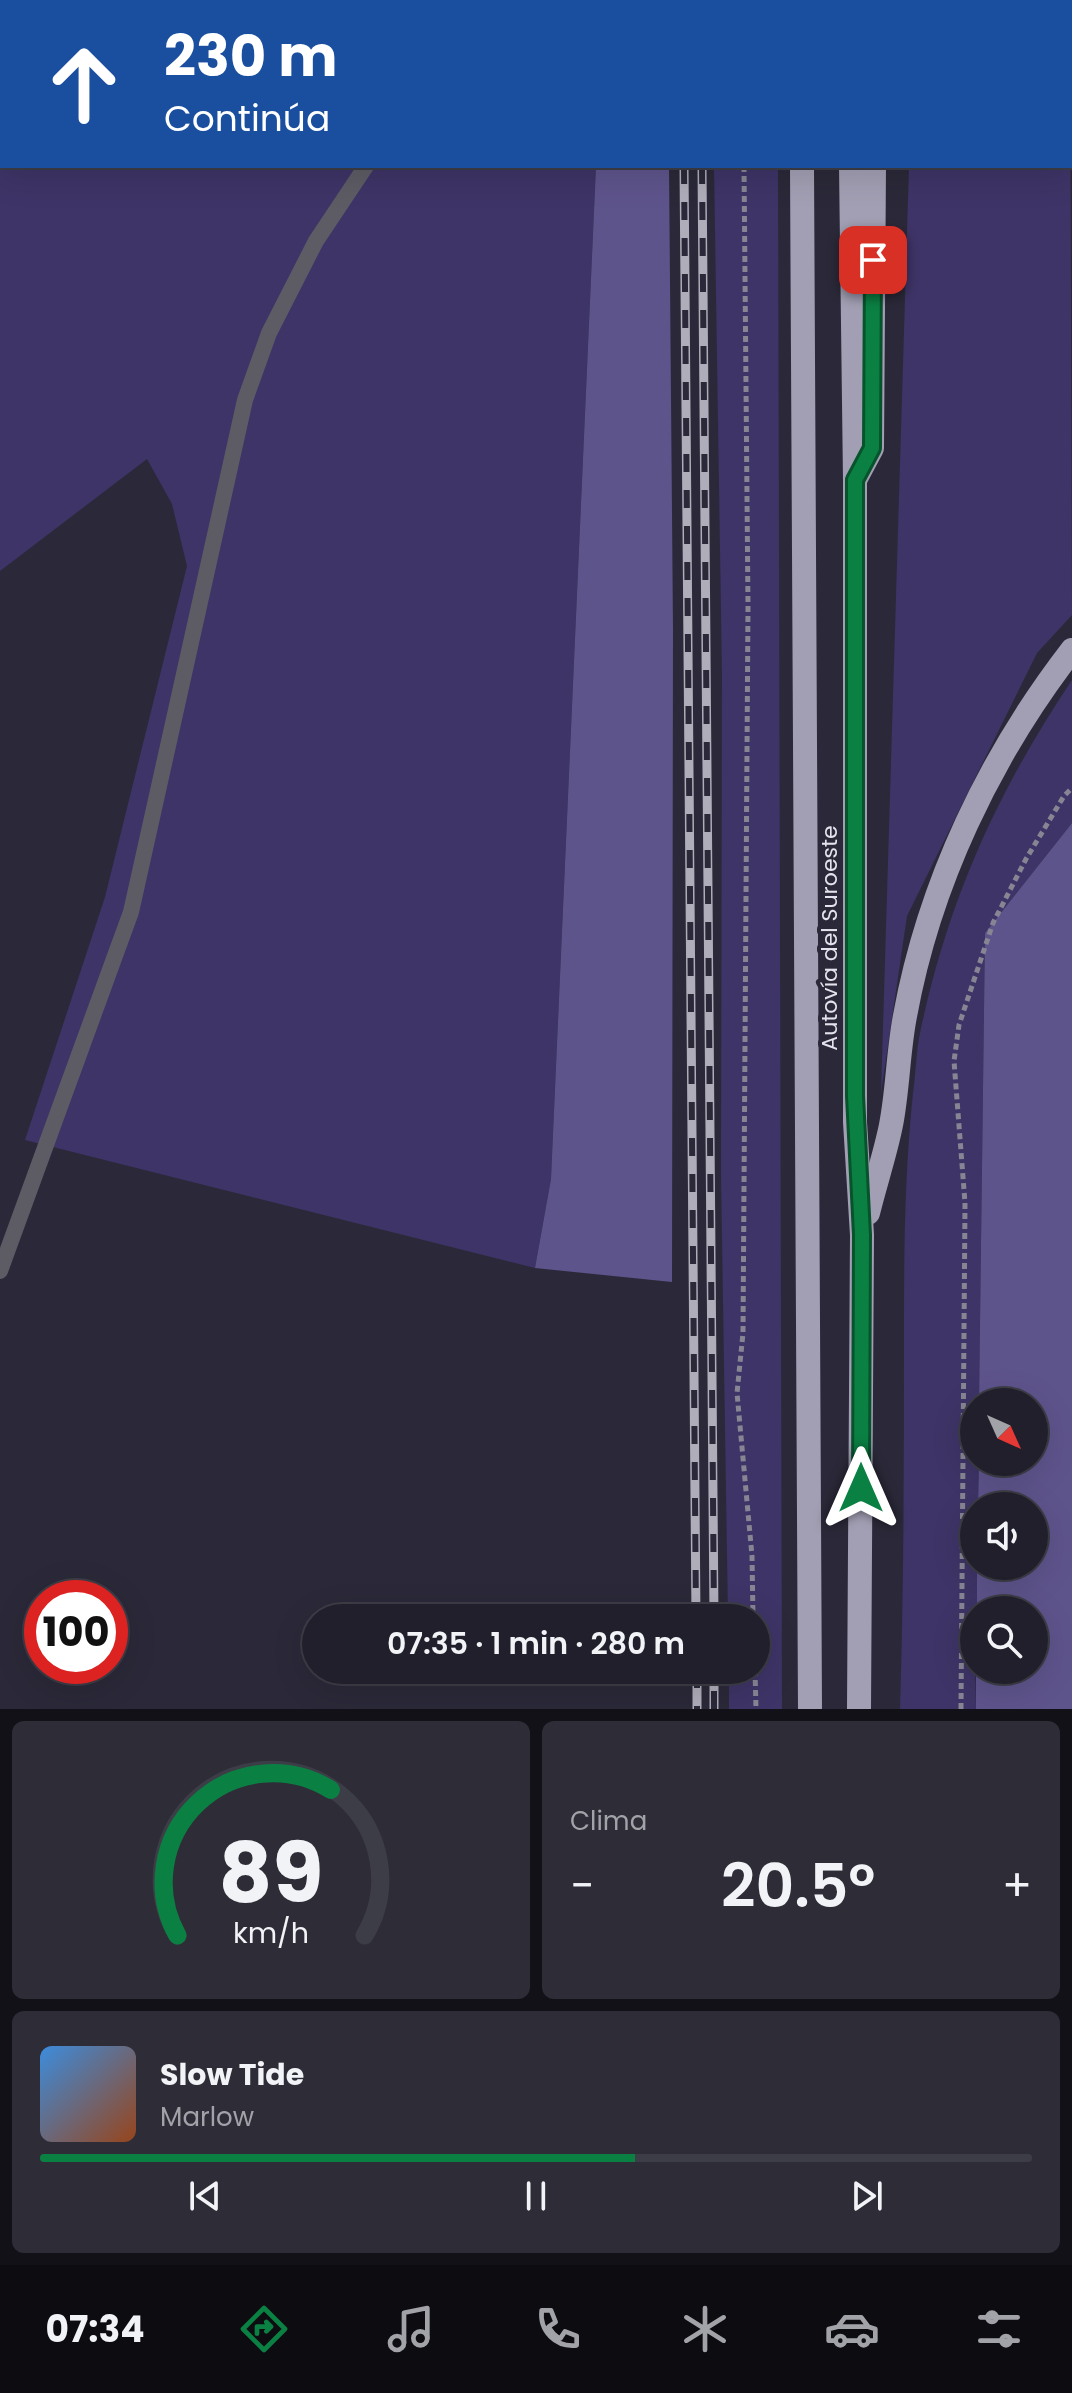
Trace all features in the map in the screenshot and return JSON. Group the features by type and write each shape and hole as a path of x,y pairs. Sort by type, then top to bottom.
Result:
{"highway":[{"name":"Autovía del Suroeste","path":"802,168 810,1709"},
{"name":"Autovía del Suroeste","path":"851,168 855,480 855,1122 862,1235 859,1709"},
{"path":"855,480 872,448 874,168"},
{"path":"862,1235 891,1124 904,1017 929,917 980,795 1042,688 1072,650"}],"lane":[{"path":"0,1271 131,912 245,400 269,333 316,241 365,168"}],"path":[{"path":"744,168 748,647 743,1333 737,1393 752,1556 753,1604"},
{"path":"961,1709 965,1203 954,1061 959,1025 993,923 1026,859 1072,788"},
{"path":"755,1684 756,1709"}],"shaded area":[{"path":"0,168 596,168 551,1179 535,1268 25,1140 105,897 187,566 172,504 147,459 0,571"},
{"path":"596,168 669,168 673,630 672,1282 535,1268 551,1179"},
{"path":"714,168 778,168 782,1709 729,1709 729,1684 770,1684 770,1604 728,1604 721,1174 722,676"},
{"path":"909,168 1071,168 1072,615 1037,653 907,916 881,1093"},
{"path":"1072,680 1072,823 985,933 979,1388 960,1388 960,1476 979,1476 978,1492 960,1492 960,1580 977,1580 977,1596 960,1596 960,1684 975,1684 976,1709 900,1709 906,1208 910,1122 919,1040 945,937 978,849 1045,722"},
{"path":"1072,823 1072,1709 976,1709 976,1684 1048,1684 1048,1596 977,1596 977,1580 1048,1580 1048,1492 978,1492 979,1476 1048,1476 1048,1388 979,1388 985,933"}],"railway":[{"path":"684,168 696,1604"},
{"path":"702,168 714,1604"},
{"path":"697,1684 697,1709"},
{"path":"714,1684 714,1709"}],"route":[{"path":"861,1488 862,1235 855,1122 855,480 872,448 873,260"}]}
